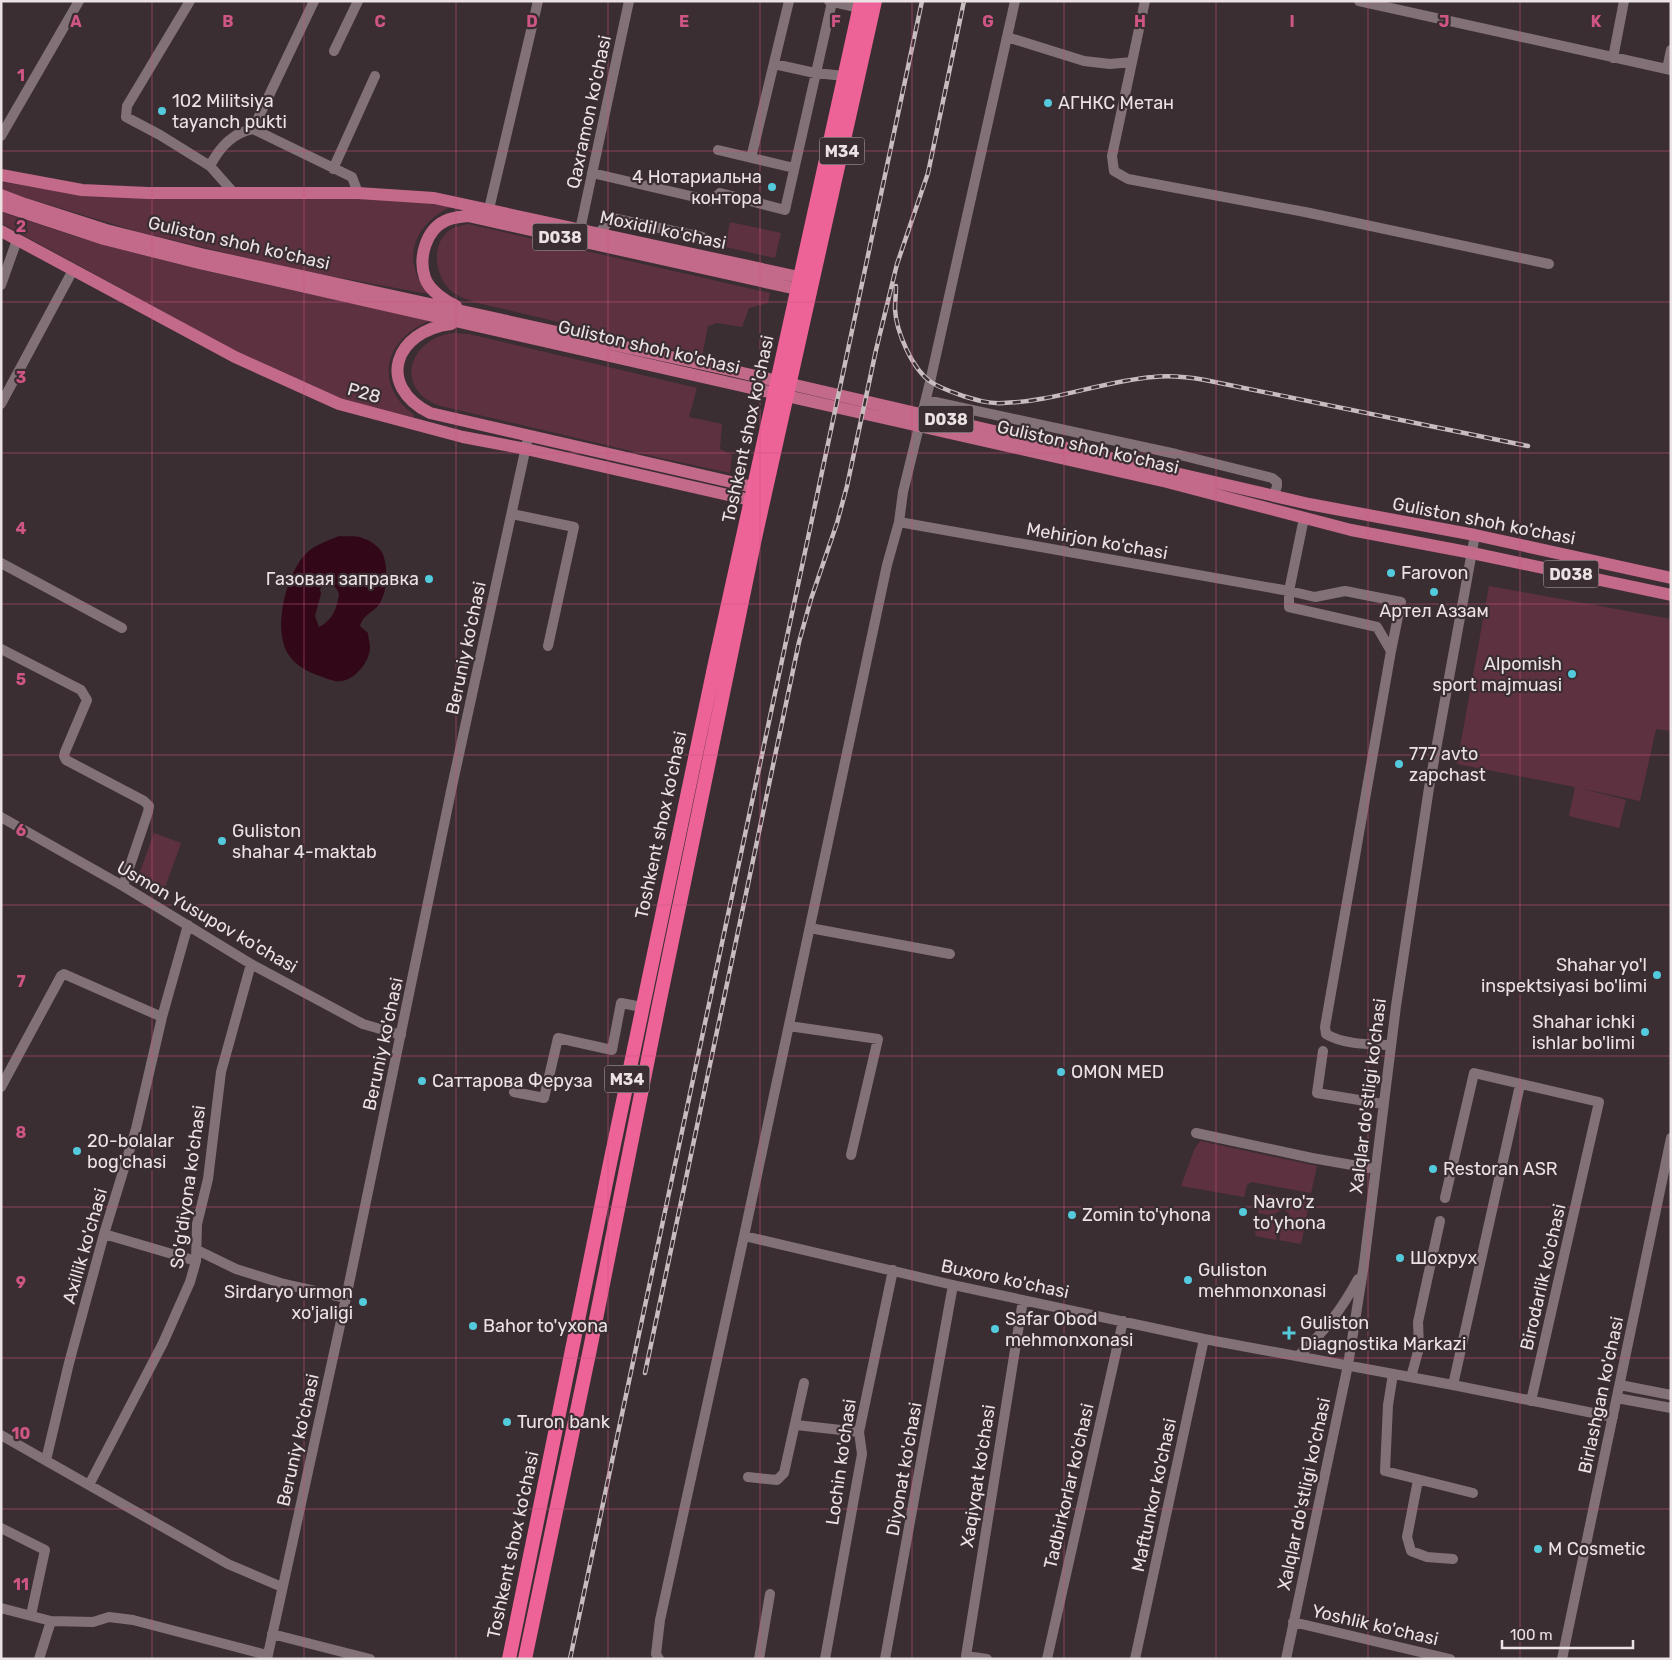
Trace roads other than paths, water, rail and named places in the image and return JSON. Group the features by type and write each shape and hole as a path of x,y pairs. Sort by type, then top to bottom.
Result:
{"highway":[{"name":"Toshkent shox ko'chasi","path":"509,1659 642,1007 752,494 805,285 856,56 875,1"},
{"name":"Toshkent shox ko'chasi","path":"525,1659 721,710 845,76 856,56 860,5"},
{"path":"706,708 721,710"}],"main road":[{"name":"D038","path":"1,175 82,190 148,193 358,193 434,198 489,209"},
{"name":"Guliston shoh ko'chasi","path":"1,195 106,230 470,319"},
{"name":"Guliston shoh ko'chasi","path":"1,205 104,239 199,263 470,319 1169,477 1268,494 1309,504 1475,535 1671,578"},
{"name":"Moxidil ko'chasi","path":"489,209 656,246 805,285"},
{"name":"Guliston shoh ko'chasi","path":"470,319 436,292 425,279 422,261 426,243 433,229 445,221 468,216 805,285"},
{"name":"Р28","path":"1,231 235,357 339,404 463,437 752,494"},
{"name":"Guliston shoh ko'chasi","path":"470,319 436,326 422,333 403,350 398,362 397,373 400,385 408,398 417,407 430,413 529,436 752,494"},
{"name":"Guliston shoh ko'chasi","path":"1169,477 1304,518 1351,530 1472,553 1671,595"}],"street":[{"path":"1,136 79,1"},
{"path":"190,1 127,106 126,117 160,135 210,166 232,192"},
{"path":"252,129 314,1"},
{"path":"334,51 358,1"},
{"path":"489,209 538,1"},
{"name":"Qaxramon ko'chasi","path":"580,230 629,1"},
{"path":"751,158 789,1"},
{"path":"660,1659 656,1654 660,1620 887,566 899,522 903,492 926,400 1015,1"},
{"path":"1145,1 1112,156 1114,171 1128,179 1305,212 1549,264"},
{"path":"1359,1 1669,70 1671,50"},
{"path":"1613,58 1624,1"},
{"path":"592,173 712,201 720,193 785,210 830,2 860,5"},
{"path":"1007,37 1084,61 1110,64 1132,62"},
{"path":"774,64 815,73 845,76"},
{"path":"333,169 375,76"},
{"path":"210,166 215,155 228,140 243,131 252,129 352,177 358,193"},
{"path":"718,150 794,168"},
{"path":"598,234 612,218 702,237"},
{"path":"656,246 657,228"},
{"path":"1,286 17,240"},
{"path":"1,404 73,270"},
{"path":"926,400 1176,454 1262,476 1277,482 1278,486 1275,492 1268,494"},
{"name":"Beruniy ko'chasi","path":"267,1657 346,1298 451,792 529,436"},
{"path":"512,514 574,527 548,646"},
{"path":"1304,518 1289,591 1289,608 1377,627 1392,651 1325,1027 1326,1034 1334,1038 1363,1044 1391,1045"},
{"name":"Mehirjon ko'chasi","path":"899,522 1315,597 1345,591 1401,602 1392,651"},
{"name":"Xalqlar do'stligi ko'chasi","path":"1286,1659 1348,1365 1391,1045 1429,788 1475,535"},
{"path":"1,563 122,628"},
{"path":"1,649 81,690 87,700 65,752 66,760 144,801 149,806 123,886"},
{"name":"Usmon Yusupov ko'chasi","path":"1,817 123,886 252,964 362,1024 401,1035"},
{"name":"Axillik ko'chasi","path":"46,1460 69,1363 104,1234 136,1129 162,1017 188,925"},
{"path":"810,928 950,954"},
{"name":"So'g'diyona ko'chasi","path":"90,1485 163,1343 190,1282 196,1256 197,1224 208,1178 221,1072 252,964"},
{"path":"1,1087 61,976 64,974 162,1017"},
{"path":"514,1092 544,1098 558,1038 612,1050 621,1003 642,1007"},
{"path":"789,1026 878,1039 851,1155"},
{"path":"1323,1051 1317,1093 1383,1104"},
{"path":"1445,1198 1474,1073 1520,1084 1453,1385"},
{"name":"Birodarlik ko'chasi","path":"1520,1084 1599,1102 1531,1401"},
{"path":"1196,1133 1312,1158 1375,1169"},
{"name":"Birlashgan ko'chasi","path":"1562,1659 1671,1138"},
{"path":"1411,1377 1419,1348 1418,1322 1440,1221"},
{"path":"104,1234 196,1256 284,1284 346,1298"},
{"name":"Buxoro ko'chasi","path":"744,1236 953,1285 1204,1339 1613,1417"},
{"name":"Lochin ko'chasi","path":"825,1659 862,1454 859,1432 893,1270"},
{"path":"1298,1356 1326,1328 1346,1301 1362,1272"},
{"name":"Diyonat ko'chasi","path":"885,1659 953,1285"},
{"name":"Xaqiyqat ko'chasi","path":"987,1659 966,1656 1023,1300"},
{"name":"Tadbirkorlar ko'chasi","path":"1047,1659 1123,1321"},
{"name":"Maftunkor ko'chasi","path":"1135,1659 1204,1339"},
{"path":"1393,1374 1388,1405 1385,1471 1473,1493"},
{"path":"748,1477 777,1480 784,1473 804,1383"},
{"path":"1620,1385 1671,1395"},
{"path":"1617,1398 1671,1408"},
{"path":"796,1425 859,1432"},
{"path":"1,1435 228,1564 282,1587"},
{"path":"1418,1480 1407,1537 1411,1552 1428,1557 1453,1560"},
{"path":"1,1528 46,1550 31,1615"},
{"path":"759,1659 770,1594"},
{"path":"1,1608 51,1622 93,1622 109,1617 133,1620 267,1657"},
{"path":"39,1659 51,1622"},
{"name":"Yoshlik ko'chasi","path":"1293,1622 1450,1659"},
{"path":"272,1634 370,1659"}],"railway":[{"path":"570,1659 922,1"},
{"path":"645,1373 799,642 847,486 876,350 897,264 928,173 964,1"},
{"path":"896,286 895,309 898,328 906,349 918,368 924,376 938,386 978,400 998,403 1022,402 1134,379 1160,376 1179,377 1205,380 1528,446"}],"place":[{"name":"АГНКС Метан","path":"1048,103"},
{"name":"102 Militsiya tayanch pukti","path":"162,111"},
{"name":"4 Нотариальна контора","path":"772,187"},
{"name":"Farovon","path":"1391,573"},
{"name":"Газовая заправка","path":"429,579"},
{"name":"Артел Аззам","path":"1434,592"},
{"name":"Alpomish sport majmuasi","path":"1572,674"},
{"name":"777 avto zapchast","path":"1399,764"},
{"name":"Guliston shahar 4-maktab","path":"222,841"},
{"name":"Shahar yo'l inspektsiyasi bo'limi","path":"1657,975"},
{"name":"Shahar ichki ishlar bo'limi","path":"1645,1032"},
{"name":"OMON MED","path":"1061,1072"},
{"name":"Саттарова Феруза","path":"422,1081"},
{"name":"20-bolalar bog'chasi","path":"77,1151"},
{"name":"Restoran ASR","path":"1433,1169"},
{"name":"Navro'z to'yhona","path":"1243,1212"},
{"name":"Zomin to'yhona","path":"1072,1215"},
{"name":"Шохрух","path":"1400,1258"},
{"name":"Guliston mehmonxonasi","path":"1188,1280"},
{"name":"Sirdaryo urmon xo'jaligi","path":"363,1302"},
{"name":"Bahor to'yxona","path":"473,1326"},
{"name":"Safar Obod mehmonxonasi","path":"995,1329"},
{"name":"Guliston Diagnostika Markazi","path":"1289,1333"},
{"name":"Turon bank","path":"507,1422"},
{"name":"M Cosmetic","path":"1538,1549"}]}
